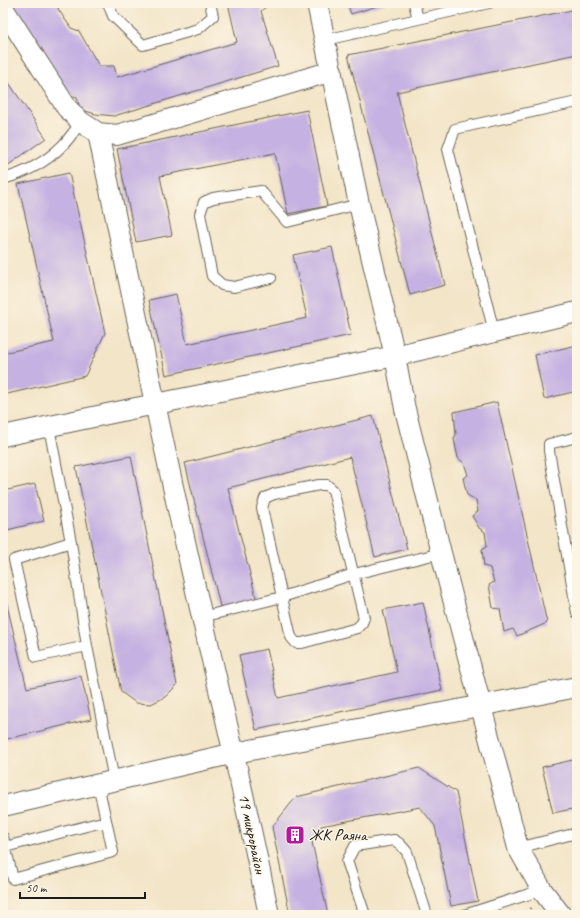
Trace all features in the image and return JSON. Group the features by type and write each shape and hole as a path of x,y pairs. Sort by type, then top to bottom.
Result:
{"street":[{"path":"318,3 359,204 395,356 405,409 518,848 542,890 561,915"},
{"path":"3,8 67,108 81,122 98,133 117,135 332,71"},
{"name":"19 микрорайон","path":"98,133 155,404 202,617 235,753 269,915"},
{"path":"3,436 395,356 577,312"},
{"path":"3,806 235,753 577,687"}],"lane":[{"path":"108,3 113,16 143,45 198,29 213,16 210,3"},
{"path":"414,3 418,19"},
{"path":"325,40 490,3"},
{"path":"494,332 448,149 455,129 577,102"},
{"path":"3,179 20,174 45,160 62,146 81,122"},
{"path":"271,278 234,287 222,286 212,276 200,214 204,202 213,198 261,191 287,222 359,204"},
{"path":"48,426 71,542 87,646 106,782 106,821 113,852 13,879 4,842 106,821"},
{"path":"577,436 549,444 549,451 577,613"},
{"path":"319,485 327,485 333,490 354,574 364,618 362,624 357,628 302,643 296,643 291,637 262,508 265,498 274,494 319,485"},
{"path":"71,542 14,560 36,657 87,646"},
{"path":"202,617 282,597 354,574 441,553"},
{"path":"518,848 577,833"},
{"path":"365,915 347,860 356,846 394,840 407,852 427,915"},
{"path":"464,915 542,890"}],"building":[{"path":"7,3 60,3 61,4 58,9 71,28 79,31 99,66 114,66 117,77 237,42 228,3 269,3 261,11 278,66 114,116 95,114 80,109 77,97 69,95"},
{"path":"347,3 387,3 351,14"},
{"path":"577,9 577,54 397,92 445,285 410,295 348,55"},
{"path":"3,74 46,138 3,169"},
{"path":"307,110 327,206 288,214 275,153 160,176 172,235 136,242 117,149"},
{"path":"69,173 105,333 85,376 3,395 3,353 54,342 18,184"},
{"path":"332,247 351,335 166,375 149,300 176,294 187,344 307,318 293,255"},
{"path":"577,345 577,391 544,399 535,355"},
{"path":"497,402 547,623 517,636 513,629 504,632 500,609 493,608 489,585 494,582 490,568 484,566 482,549 487,546 485,532 479,528 472,516 478,511 476,500 467,495 463,478 468,475 464,463 458,458 454,439 456,434 454,412"},
{"path":"373,416 407,549 375,557 350,457 228,488 257,601 221,610 185,463"},
{"path":"131,456 177,685 165,697 151,704 136,703 121,692 76,467"},
{"path":"35,484 44,521 3,531 3,491"},
{"path":"3,589 27,688 81,676 91,719 3,740"},
{"path":"423,602 442,690 256,730 239,655 267,649 278,698 397,672 383,610"},
{"path":"577,759 577,808 553,813 542,767"},
{"name":"ЖК Раяна","path":"419,768 456,792 478,901 451,906 435,826 420,807 321,826 312,842 328,915 290,915 272,827 296,797"}],"place":[{"name":"ЖК Раяна","path":"295,835"}]}
